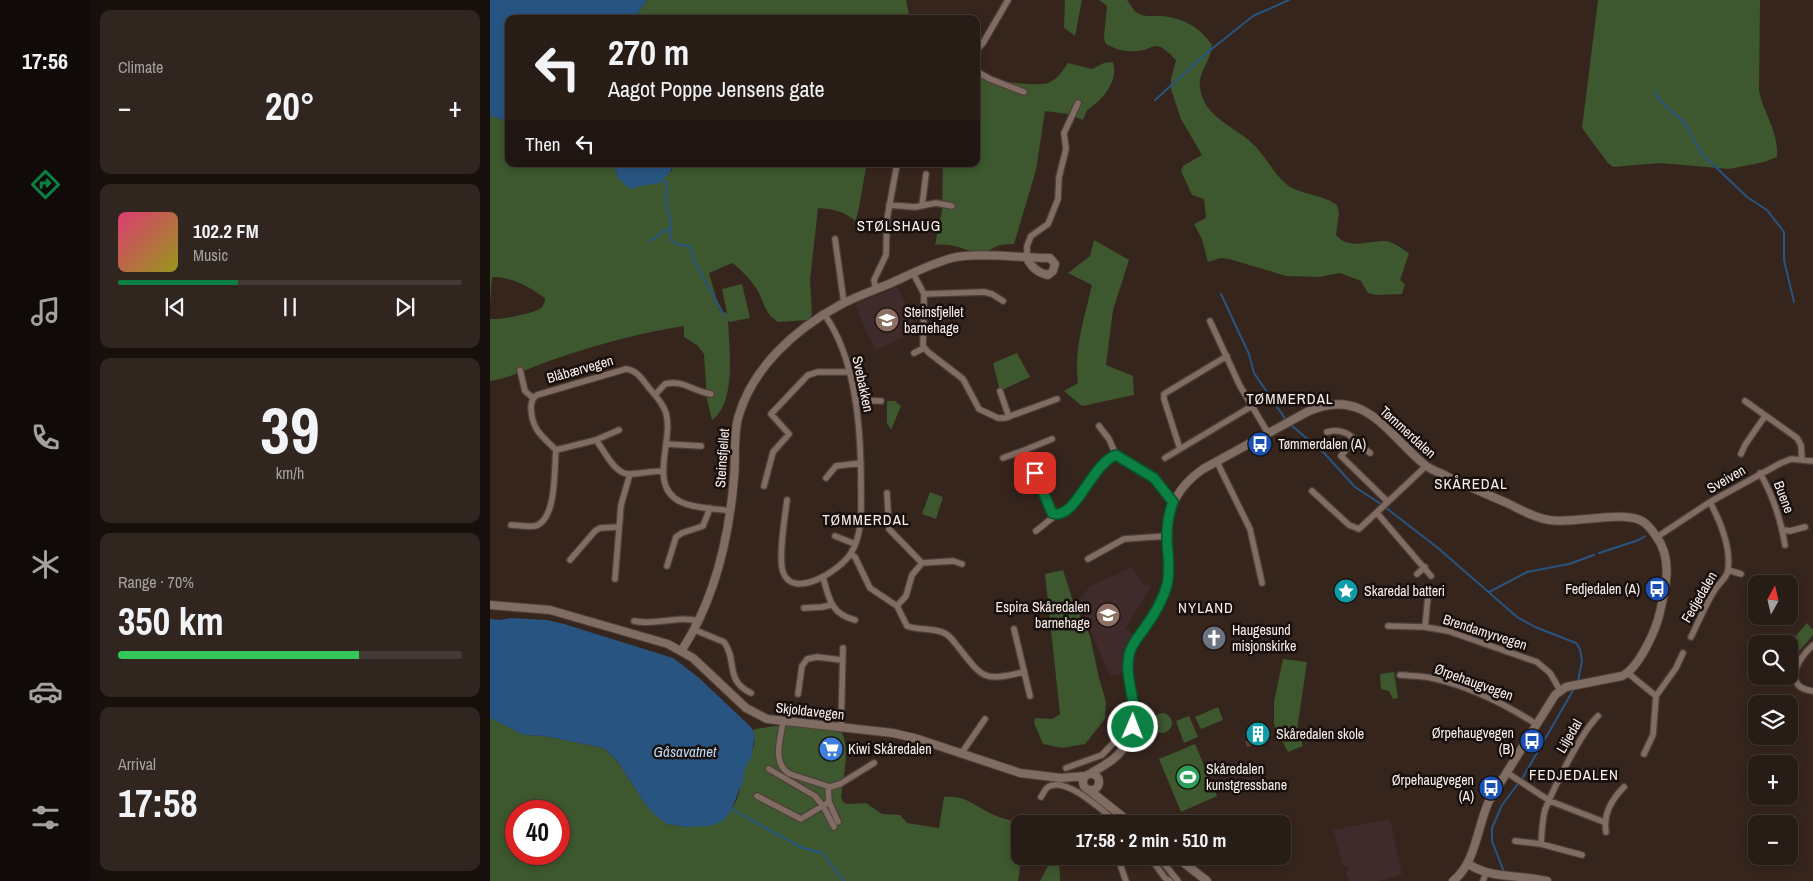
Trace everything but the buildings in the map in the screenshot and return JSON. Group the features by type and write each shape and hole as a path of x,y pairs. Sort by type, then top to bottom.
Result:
{"street":[{"path":"980,46 1008,0"},
{"path":"980,73 1024,92"},
{"path":"1026,258 1030,239 1048,224 1058,199 1059,177 1066,149 1064,133 1078,102"},
{"path":"876,290 874,280 886,256 886,229 889,205 897,167"},
{"path":"922,206 926,174"},
{"path":"889,205 922,206 936,203 952,206"},
{"path":"835,239 844,304"},
{"name":"Steinsfjellet","path":"682,650 699,621 719,565 730,510 736,426 749,390 778,351 824,314 913,273 953,258 1026,258"},
{"path":"913,273 924,294 922,336 924,348 963,379 979,409 998,418 1009,417 1057,399"},
{"path":"924,294 984,292 992,294 1003,301"},
{"name":"Svebakken","path":"787,500 782,562 784,575 788,580 800,584 817,581 844,562 851,554 861,519 861,464 855,400 839,339 824,314"},
{"path":"1210,321 1240,386 1268,433"},
{"path":"914,353 924,348"},
{"path":"1180,449 1164,394 1226,356"},
{"name":"Blåbærvegen","path":"533,398 537,394 626,369 637,373 666,412 666,444 663,471"},
{"path":"511,525 534,526 548,516 551,506 556,450 532,424 531,404 533,398 525,391 520,370"},
{"path":"764,486 773,452 789,434 771,414 808,375 818,372 848,372"},
{"path":"655,395 665,384 676,382 686,384 699,392 711,394"},
{"path":"1000,391 1009,417"},
{"path":"855,400 881,401"},
{"path":"1745,401 1797,438 1801,445 1802,459"},
{"path":"1165,458 1252,406"},
{"name":"Tømmerdalen","path":"1098,782 1107,764 1127,742 1133,727 1135,711 1128,669 1129,655 1167,586 1170,565 1167,536 1168,521 1173,502 1188,481 1203,469 1318,407 1350,406 1380,420 1426,466 1546,520 1634,518 1645,522 1663,546 1667,559 1662,603 1655,628 1637,662 1628,673"},
{"path":"1741,454 1765,416"},
{"path":"1099,426 1109,439 1116,455 1154,478 1173,502"},
{"path":"1327,432 1335,429 1344,430 1370,453"},
{"path":"556,450 596,440 619,430"},
{"path":"1004,458 1052,439"},
{"path":"596,440 615,466 622,472 630,474 663,471 666,488 674,498 686,504 730,510"},
{"path":"1354,440 1341,456 1388,502"},
{"path":"666,444 701,446"},
{"path":"1025,450 1048,506 1052,513 1056,515"},
{"path":"1036,531 1056,515 1063,514 1072,507 1088,481 1109,459 1116,455"},
{"name":"Sveiven","path":"1657,537 1710,502 1780,462 1802,459 1813,461"},
{"path":"1217,462 1250,529 1262,583"},
{"path":"826,478 836,466 861,464"},
{"path":"1312,491 1354,528 1361,528 1426,466"},
{"name":"Buene","path":"1760,473 1771,493 1784,530 1785,544"},
{"path":"615,579 621,505 630,474"},
{"path":"887,493 889,529 922,563"},
{"name":"Fedjedalen","path":"1690,637 1716,588 1727,575 1728,570 1724,540 1718,517 1710,502"},
{"path":"667,566 676,537 703,526 710,508"},
{"path":"1377,513 1431,576"},
{"path":"570,560 595,531 600,528 618,527"},
{"name":"Buene","path":"1784,530 1790,531 1804,527"},
{"path":"835,536 855,544"},
{"path":"1088,559 1124,539 1167,536"},
{"path":"851,554 855,557 870,588 897,606 908,626 948,635 980,674 997,678 1024,672"},
{"path":"897,606 906,596 912,575 922,563 953,560 962,564"},
{"path":"1417,574 1425,567"},
{"name":"Fedjedalen","path":"1728,570 1742,574"},
{"path":"823,577 831,605 839,612 855,620"},
{"path":"1425,627 1428,596"},
{"name":"Skjoldavegen","path":"490,605 563,613 660,641 682,650 705,667 746,708 767,719 905,735 1020,773 1061,778 1088,775"},
{"path":"804,608 822,608 831,605"},
{"path":"634,620 652,624 691,619 699,621"},
{"name":"Brendamyrvegen","path":"1388,626 1425,627 1448,631 1537,662 1550,673 1560,690"},
{"path":"1014,629 1030,696"},
{"path":"695,630 724,642 729,652 735,680 743,689 751,693"},
{"path":"1813,645 1800,659 1795,672 1796,683 1802,688 1813,691"},
{"path":"841,728 843,648"},
{"path":"1644,754 1653,735 1656,696 1676,668 1683,653"},
{"path":"798,694 802,666 807,659 816,657 842,660"},
{"path":"1453,881 1468,864 1482,815 1506,772 1560,690 1628,673 1656,696"},
{"name":"Ørpehaugvegen","path":"1400,675 1430,678 1452,684 1516,711 1536,724"},
{"name":"Liljedal","path":"1541,844 1545,811 1585,733 1598,716"},
{"path":"961,754 985,719"},
{"path":"782,722 779,756 781,767 790,774 828,787 840,784 874,763"},
{"path":"1066,768 1102,755 1118,739 1127,742"},
{"name":"Tømmerdalen","path":"1088,775 1107,764"},
{"path":"769,769 815,796 823,806 834,827"},
{"path":"1506,772 1550,800 1604,822"},
{"path":"1088,775 1095,776 1098,782 1095,789 1086,788 1082,781 1088,775"},
{"name":"Skjoldavegen","path":"1061,778 1086,788 1121,815"},
{"name":"Skjoldavegen","path":"1098,782 1108,804"},
{"path":"828,787 829,802 838,822"},
{"path":"1040,797 1048,787 1071,789 1107,815"},
{"path":"1606,832 1604,822 1616,795 1624,787"},
{"path":"757,796 798,819 804,818 829,802"},
{"path":"1515,841 1541,844 1582,855"},
{"path":"1468,864 1484,877 1514,876 1547,881"},
{"path":"1120,865 1126,881"},
{"path":"1156,865 1165,878 1170,881"},
{"path":"1165,865 1178,881"},
{"path":"1187,865 1207,881"}],"shaded area":[{"name":"Steinsfjellet barnehage","path":"897,287 912,315 917,331 876,350 863,325 856,304"},
{"name":"Espira Skåredalen barnehage","path":"1132,567 1143,584 1152,585 1125,628 1135,636 1124,654 1126,672 1110,676 1078,602 1090,586"},
{"path":"1390,819 1402,874 1380,881 1349,881 1346,872 1348,871 1347,866 1343,866 1333,830"}],"green space":[{"path":"647,0 906,0 909,15 637,15"},
{"path":"1065,0 1082,0 1075,36 1064,28"},
{"path":"1099,0 1127,0 1139,14 1176,18 1190,24 1202,33 1212,45 1200,78 1203,99 1208,107 1223,122 1249,140 1277,175 1290,187 1324,198 1337,205 1339,213 1336,235 1341,240 1358,244 1387,241 1409,253 1400,280 1405,284 1402,294 1376,295 1368,293 1361,281 1340,273 1319,277 1286,276 1229,259 1221,258 1208,262 1202,239 1194,224 1206,218 1204,199 1192,195 1181,171 1183,166 1202,155 1181,119 1171,89 1171,79 1176,60 1159,46 1139,51 1129,51 1119,50 1105,43 1107,6"},
{"path":"1598,0 1760,0 1759,90 1776,139 1777,157 1764,162 1729,169 1660,163 1613,167 1608,163 1582,128"},
{"path":"1113,62 1114,76 1112,83 1099,101 1087,110 1083,120 1068,114 1045,111 1036,170 1014,244 995,247 982,260 960,248 948,245 935,245 942,211 943,167 980,167 980,77 1042,84 1054,80 1068,63 1092,69 1104,63"},
{"path":"490,116 505,121 505,167 615,167 618,178 672,171 673,167 866,167 855,221 838,211 818,208 810,280 812,314 809,320 778,322 768,312 759,293 750,281 732,263 709,273 720,311 727,313 722,289 742,284 750,318 729,322 728,320 730,373 728,388 720,412 712,420 707,399 704,354 697,345 684,337 684,326 598,345 498,380 490,381 490,319 501,319 537,310 543,306 545,298 520,283 500,277 492,277 490,304"},
{"path":"1094,240 1129,260 1113,310 1106,365 1133,376 1134,395 1082,406 1064,391 1078,383 1078,346 1092,285 1068,273 1090,256"},
{"path":"1017,353 1030,377 1000,391 993,363"},
{"path":"887,401 895,401 901,406 891,430 887,423"},
{"path":"930,492 943,497 936,519 922,514"},
{"path":"1063,570 1073,601 1090,636 1106,702 1105,719 1085,744 1062,748 1043,744 1034,723 1035,718 1052,719 1060,714 1045,574"},
{"path":"1807,623 1813,630 1813,635 1798,653 1798,635"},
{"path":"1283,659 1307,662 1297,730 1303,746 1288,752 1274,725 1274,702"},
{"path":"1394,672 1398,698 1393,699 1389,691 1381,689 1380,674"},
{"path":"1218,707 1223,720 1201,729 1195,717"},
{"path":"1158,713 1166,713 1172,719 1172,727 1166,733 1158,733 1152,727 1152,719"},
{"path":"1189,716 1198,737 1184,743 1176,721"},
{"path":"490,718 524,735 544,736 604,748 618,762 646,805 667,824 686,827 728,813 732,809 745,768 753,750 754,735 752,730 785,725 839,727 843,735 846,752 841,797 843,802 847,804 866,803 882,814 900,815 907,823 939,828 944,797 952,797 965,800 994,815 1011,821 1011,865 1020,865 1018,881 490,881"},
{"name":"Skåredalen kunstgressbane","path":"1195,744 1217,796 1181,812 1159,759"},
{"path":"1048,865 1059,865 1060,881 1040,881"}],"water":[{"path":"490,0 647,0 637,15 505,15 505,121 490,116"},
{"path":"615,167 672,167 667,176 662,179 630,189 618,178"},
{"name":"Gåsavatnet","path":"490,619 547,620 564,624 673,658 698,677 751,727 755,735 751,758 745,768 742,786 732,809 724,820 711,826 686,827 667,824 646,805 618,762 604,748 544,736 524,735 490,718"}],"waterway":[{"path":"1155,100 1208,52 1253,16 1289,0"},
{"path":"1657,92 1657,98 1684,122 1702,154 1747,197 1767,210 1784,232 1784,260 1794,302"},
{"path":"653,183 664,181 667,184 666,202 671,223 671,240 678,245 690,246 694,261 724,315"},
{"path":"649,241 669,229"},
{"path":"1221,294 1249,354 1254,373 1286,420"},
{"path":"1291,425 1325,454 1355,487 1381,504 1438,548 1517,617 1535,627 1576,643 1580,649 1582,661 1578,681"},
{"path":"1599,553 1639,540 1645,536"},
{"path":"1489,592 1527,572 1569,564 1594,555"},
{"path":"1504,872 1492,841 1492,828 1502,805 1523,777 1575,687"},
{"path":"732,809 800,847 822,853 844,881"}],"tunnel":[{"path":"1248,741 1250,747"}],"place":[{"name":"Steinsfjellet barnehage","path":"887,320"},
{"name":"Tømmerdalen (A)","path":"1260,444"},
{"name":"Fedjedalen (A)","path":"1657,589"},
{"name":"Skaredal batteri","path":"1346,591"},
{"name":"Espira Skåredalen barnehage","path":"1108,615"},
{"name":"Haugesund misjonskirke","path":"1214,638"},
{"name":"Skåredalen skole","path":"1258,734"},
{"name":"Ørpehaugvegen (B)","path":"1532,741"},
{"name":"Kiwi Skåredalen","path":"831,749"},
{"name":"Skåredalen kunstgressbane","path":"1188,777"},
{"name":"Ørpehaugvegen (A)","path":"1491,788"}],"district":[{"name":"STØLSHAUG","path":"899,225"},
{"name":"TØMMERDAL","path":"1290,398"},
{"name":"SKÅREDAL","path":"1471,483"},
{"name":"TØMMERDAL","path":"866,519"},
{"name":"NYLAND","path":"1206,607"},
{"name":"FEDJEDALEN","path":"1574,774"}],"route":[{"path":"1035,473 1048,506 1052,513 1056,515 1063,514 1072,507 1088,481 1109,459 1116,455 1154,478 1173,502 1168,521 1167,536 1170,570 1167,586 1129,655 1128,669 1135,711 1133,727"}]}
